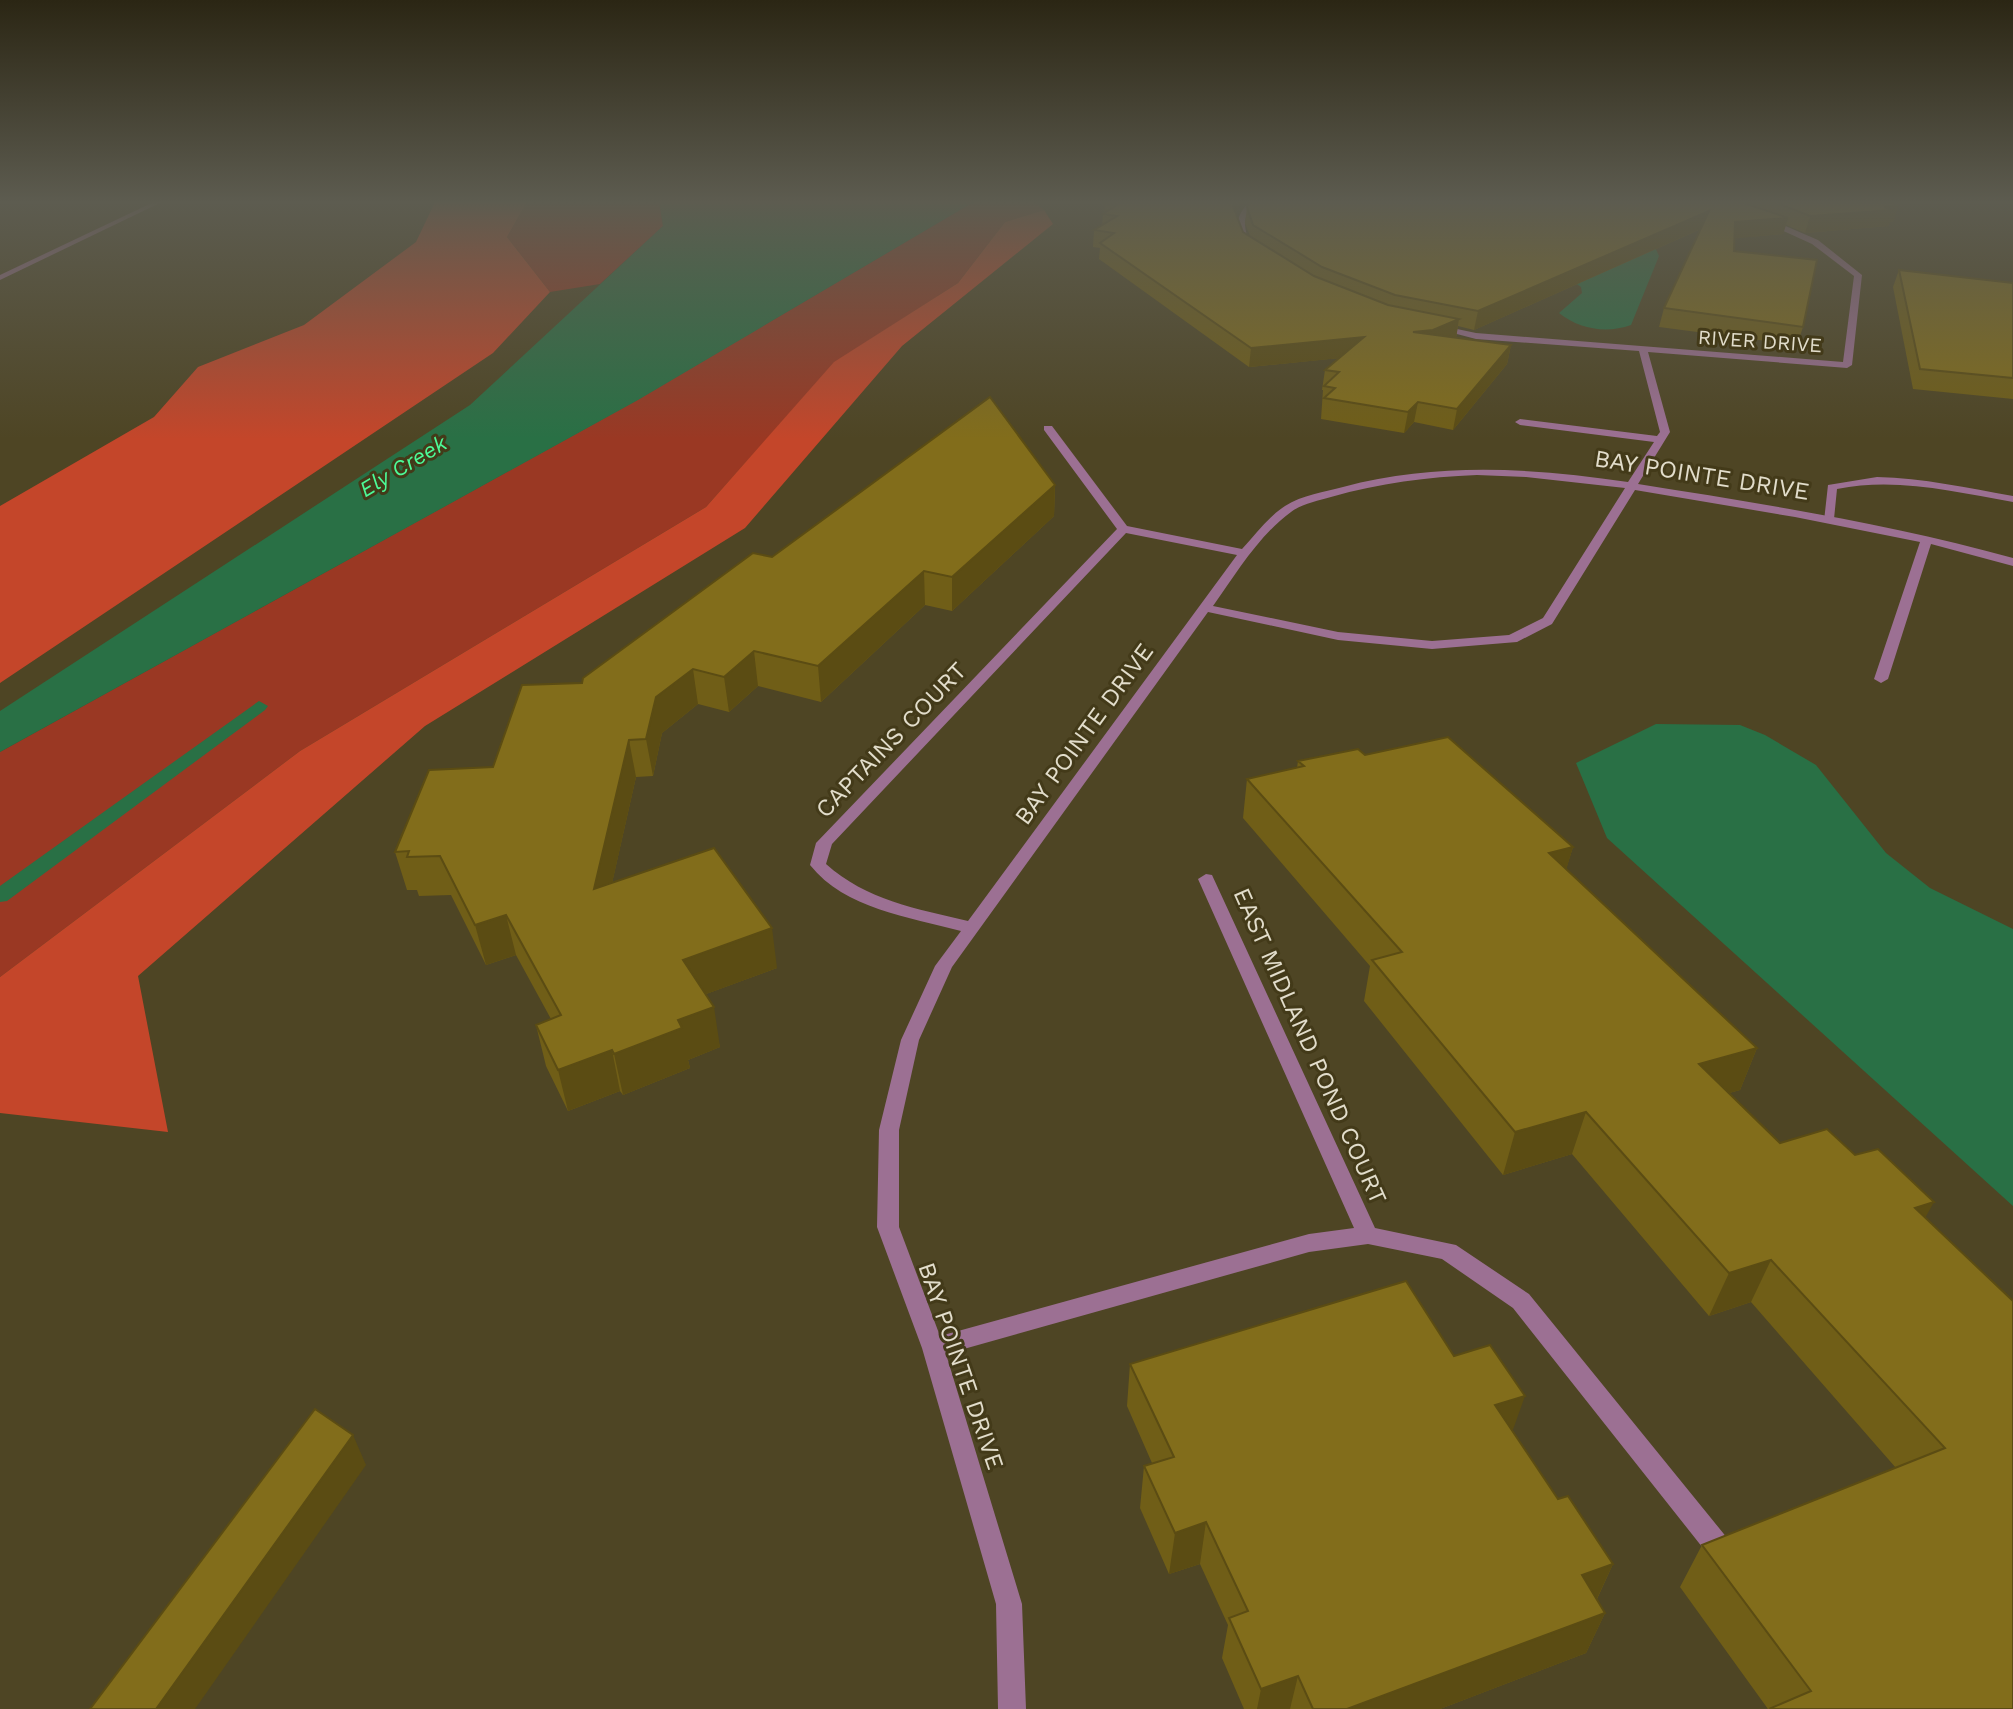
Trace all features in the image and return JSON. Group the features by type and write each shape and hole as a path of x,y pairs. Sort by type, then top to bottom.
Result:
{"street":[{"name":"RIVER DRIVE","path":"1433,327 1476,336 1847,365 1857,280"},
{"path":"1205,608 1353,638 1432,645 1512,639 1548,621 1665,432 1643,351"},
{"path":"1520,422 1662,440"},
{"path":"1048,428 1123,529 1245,553"},
{"name":"BAY POINTE DRIVE","path":"1012,1709 1009,1604 933,1348 888,1227 889,1130 910,1040 944,966 1245,553 1291,507 1366,482 1457,472 1511,473 1631,486 1828,519 1927,539 2013,562"},
{"path":"1828,519 1832,487 1860,479 1899,480 2013,499"},
{"name":"CAPTAINS COURT","path":"972,928 871,900 833,883 818,865 824,843 1123,529"},
{"path":"1881,679 1927,539"},
{"name":"EAST MIDLAND POND COURT","path":"1206,879 1368,1235"},
{"name":"EAST MIDLAND POND COURT","path":"933,1348 1309,1243 1368,1235 1448,1251 1521,1301 1723,1553"}],"shaded area":[{"path":"365,280 540,280 550,292 493,353 0,683 0,506 154,417 198,367 304,325"},
{"path":"540,280 605,280 600,284 550,292"},
{"path":"841,280 961,280 834,363 706,507 300,751 0,977 0,752 637,400"},
{"path":"961,280 984,280 902,346 745,528 425,726 138,976 168,1132 0,1113 0,977 300,751 706,507 834,362"}],"water":[{"name":"Ely Creek","path":"605,280 842,280 638,400 0,752 0,711 470,405"},
{"path":"1571,280 1649,280 1631,325 1612,329 1575,323 1559,313 1582,293 1581,287"},
{"path":"1656,724 1740,725 1765,735 1816,765 1886,853 1930,888 2013,929 2013,1206 1607,838 1576,763"}],"building":[{"path":"1153,280 1324,280 1388,305 1459,319 1433,330 1413,332 1511,345 1457,409 1418,402 1408,412 1324,398 1335,388 1324,386 1339,372 1325,370 1364,337 1251,348"},
{"path":"1355,280 1550,280 1478,311 1395,295"},
{"path":"1677,280 1813,280 1803,327 1664,308"},
{"path":"1901,280 1985,280 2013,283 2013,378 1920,369"},
{"path":"990,397 1055,485 952,577 924,571 818,666 754,651 724,677 693,669 656,697 646,739 629,740 594,889 714,848 772,928 683,960 714,1007 678,1020 682,1028 614,1054 612,1050 558,1070 536,1025 561,1015 506,915 475,925 440,856 407,857 409,851 395,852 429,770 493,767 522,685 582,683 583,678 753,553 772,557"},
{"path":"1448,737 1573,847 1549,853 1757,1048 1699,1064 1780,1143 1827,1129 1855,1155 1878,1149 1934,1202 1915,1208 2013,1301 2013,1709 1769,1709 1811,1691 1702,1545 1945,1448 1771,1260 1729,1273 1586,1112 1515,1132 1372,960 1402,952 1247,779 1304,766 1298,761 1358,749 1365,755"},
{"path":"1406,1281 1454,1356 1490,1345 1525,1396 1495,1405 1558,1499 1568,1496 1613,1564 1582,1575 1605,1613 1347,1709 1313,1709 1298,1676 1261,1689 1229,1618 1248,1611 1206,1522 1175,1533 1144,1466 1174,1457 1130,1364"},
{"path":"315,1409 353,1435 156,1709 90,1709"}],"waterway":[{"path":"0,896 259,706"}]}
